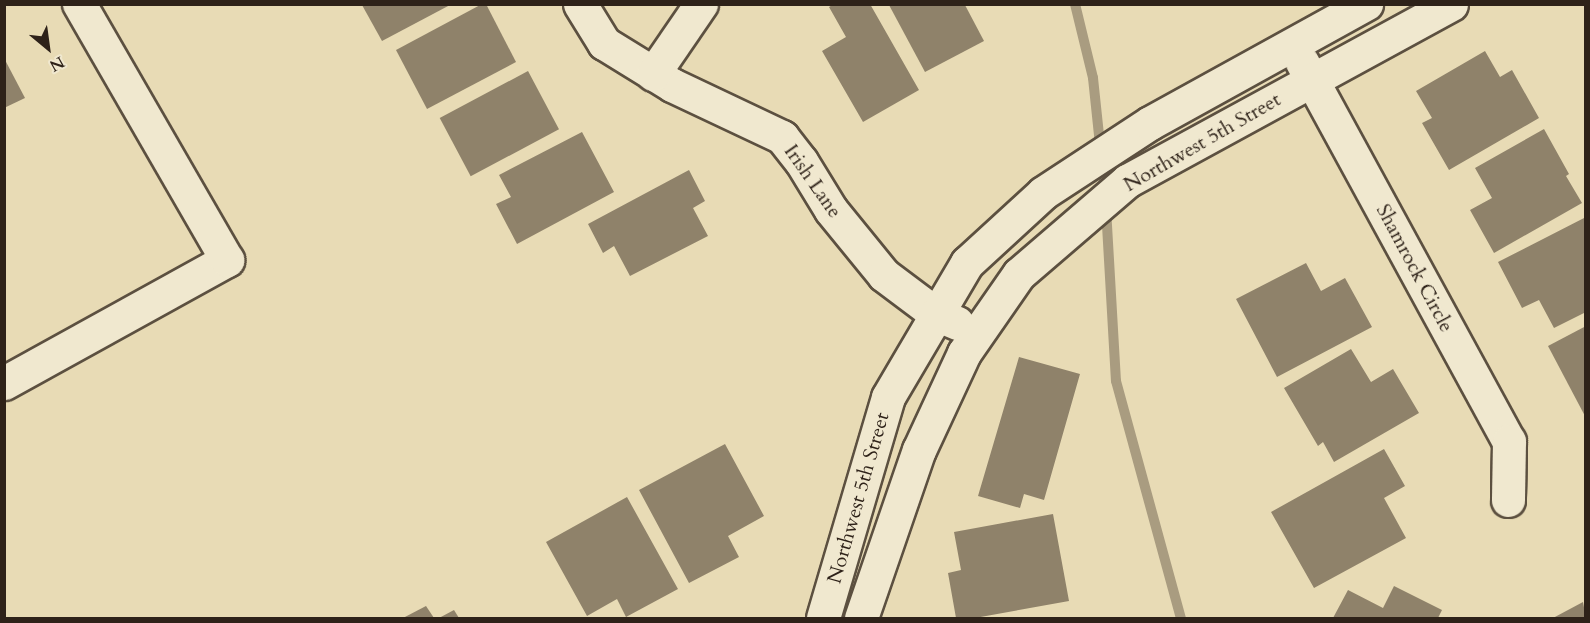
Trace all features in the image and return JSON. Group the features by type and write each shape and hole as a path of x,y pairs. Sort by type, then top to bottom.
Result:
{"street":[{"path":"4,383 227,260 79,4"},
{"name":"Irish Lane","path":"580,4 604,43 653,74 782,137 801,161 831,210 884,275 936,314 978,332"},
{"path":"653,74 701,4"},
{"name":"Northwest 5th Street","path":"823,618 888,397 967,263 1043,193 1150,123 1366,4"},
{"name":"Northwest 5th Street","path":"861,618 920,450 964,352 1019,273 1127,181 1451,4"},
{"name":"Shamrock Circle","path":"1291,46 1313,80 1509,441 1508,500"}],"building":[{"path":"482,4 486,4 516,62 427,109 396,50"},
{"path":"834,4 870,4 919,90 863,122 822,51 846,37 829,7"},
{"path":"362,5 450,5 382,41"},
{"path":"889,5 965,5 984,41 925,72"},
{"path":"1485,51 1500,77 1512,70 1539,118 1449,170 1422,123 1432,118 1416,91"},
{"path":"4,58 25,98 4,108"},
{"path":"528,71 559,129 471,176 440,118"},
{"path":"1544,129 1569,174 1566,176 1582,203 1494,253 1470,210 1492,198 1475,168"},
{"path":"582,132 614,192 517,244 496,204 511,197 499,175"},
{"path":"689,170 705,201 693,208 708,236 630,276 614,246 603,253 588,224"},
{"path":"1586,217 1586,312 1554,328 1539,300 1522,308 1498,262"},
{"path":"1306,263 1321,291 1345,278 1372,327 1277,377 1236,299"},
{"path":"1586,326 1586,418 1548,346"},
{"path":"1351,349 1371,382 1393,369 1419,413 1334,462 1323,442 1318,446 1284,388"},
{"path":"1019,357 1080,374 1044,500 1024,494 1020,508 978,496"},
{"path":"725,444 764,516 728,536 739,557 689,583 639,490"},
{"path":"1384,449 1405,486 1384,498 1406,538 1314,588 1271,512"},
{"path":"627,497 678,589 626,617 617,599 587,616 546,542"},
{"path":"1053,514 1069,601 975,618 956,618 948,573 961,570 954,532"},
{"path":"1394,586 1442,610 1438,618 1333,618 1348,590 1383,608"},
{"path":"1583,602 1586,618 1553,618"},
{"path":"426,606 434,618 403,618"},
{"path":"454,610 459,618 439,618"}],"waterway":[{"path":"1075,4 1093,78 1105,192"},
{"path":"1106,208 1116,381 1181,618"}]}
